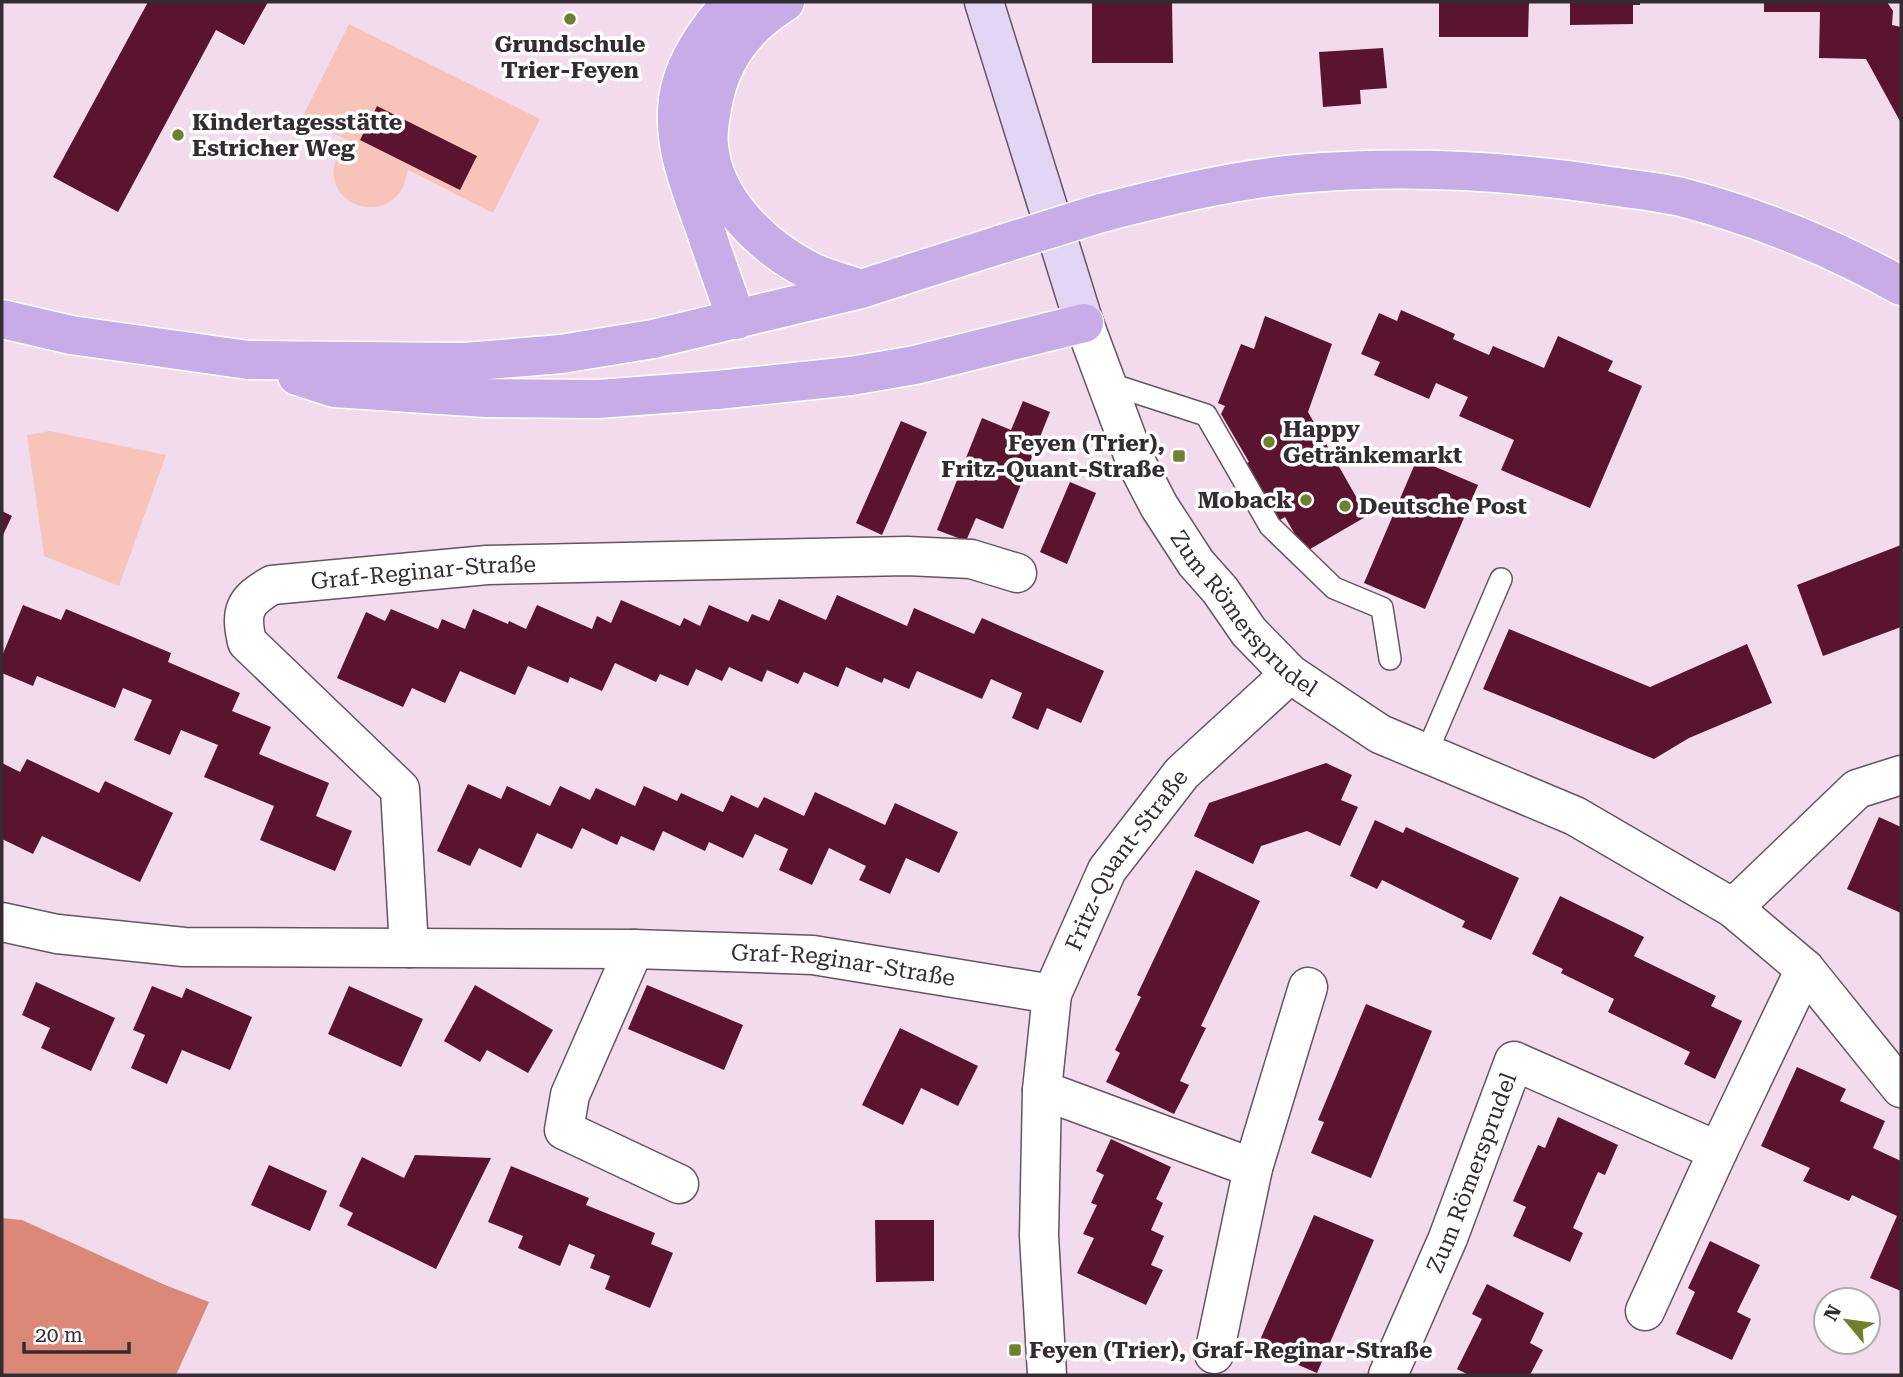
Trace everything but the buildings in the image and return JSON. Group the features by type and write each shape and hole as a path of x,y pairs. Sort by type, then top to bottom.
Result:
{"main road":[{"path":"732,2 712,23 690,63 678,98 678,139 686,177 737,320"},
{"path":"785,2 765,15 743,37 724,64 709,119 709,147 719,182 733,206 754,231 780,253 812,272 861,289"},
{"path":"2,319 71,335 248,360 464,362 561,354 653,339 861,289 1153,200 1296,174 1420,169 1511,173 1678,197 1724,209 1821,246 1901,286"},
{"path":"248,360 334,388 486,398 598,399 851,376 915,366 1084,323"}],"street":[{"name":"Zum Römersprudel","path":"984,2 1084,323 1135,460 1176,534 1249,632 1290,674 1380,734 1575,816 1733,908 1805,969 1901,1088"},
{"name":"Graf-Reginar-Straße","path":"409,948 400,789 247,642 242,620 248,604 258,592 272,585 487,565 907,556 971,559 1017,573"},
{"name":"Fritz-Quant-Straße","path":"1047,1375 1039,1236 1042,1090 1052,993 1107,870 1182,773 1290,674"},
{"path":"1733,908 1857,789 1901,775"},
{"name":"Graf-Reginar-Straße","path":"2,922 57,934 184,947 634,949 813,956 1052,993"},
{"path":"634,949 570,1095 564,1130 679,1184"},
{"path":"1646,1311 1718,1151 1805,969"},
{"path":"1214,1354 1253,1168 1308,987"},
{"name":"Zum Römersprudel","path":"1388,1375 1448,1238 1514,1061 1718,1151"},
{"path":"1042,1090 1253,1168"}],"lane":[{"path":"1104,382 1206,415 1270,526 1334,589 1382,608 1390,659"},
{"path":"1426,754 1501,579"}],"shaded area":[{"path":"349,24 540,119 493,213 408,170 401,191 389,202 374,207 360,206 347,200 338,189 334,175 336,158 347,140 302,118"},
{"path":"50,431 166,455 119,586 44,556 27,435"},
{"path":"2,1218 22,1220 165,1285 209,1302 176,1375 2,1375"}],"place":[{"name":"Grundschule Trier-Feyen","path":"570,19"},
{"name":"Kindertagesstätte Estricher Weg","path":"178,135"},
{"name":"Happy Getränkemarkt","path":"1269,442"},
{"name":"Feyen (Trier), Fritz-Quant-Straße","path":"1179,456"},
{"name":"Moback","path":"1306,500"},
{"name":"Deutsche Post","path":"1345,506"},
{"name":"Feyen (Trier), Graf-Reginar-Straße","path":"1015,1350"}]}
